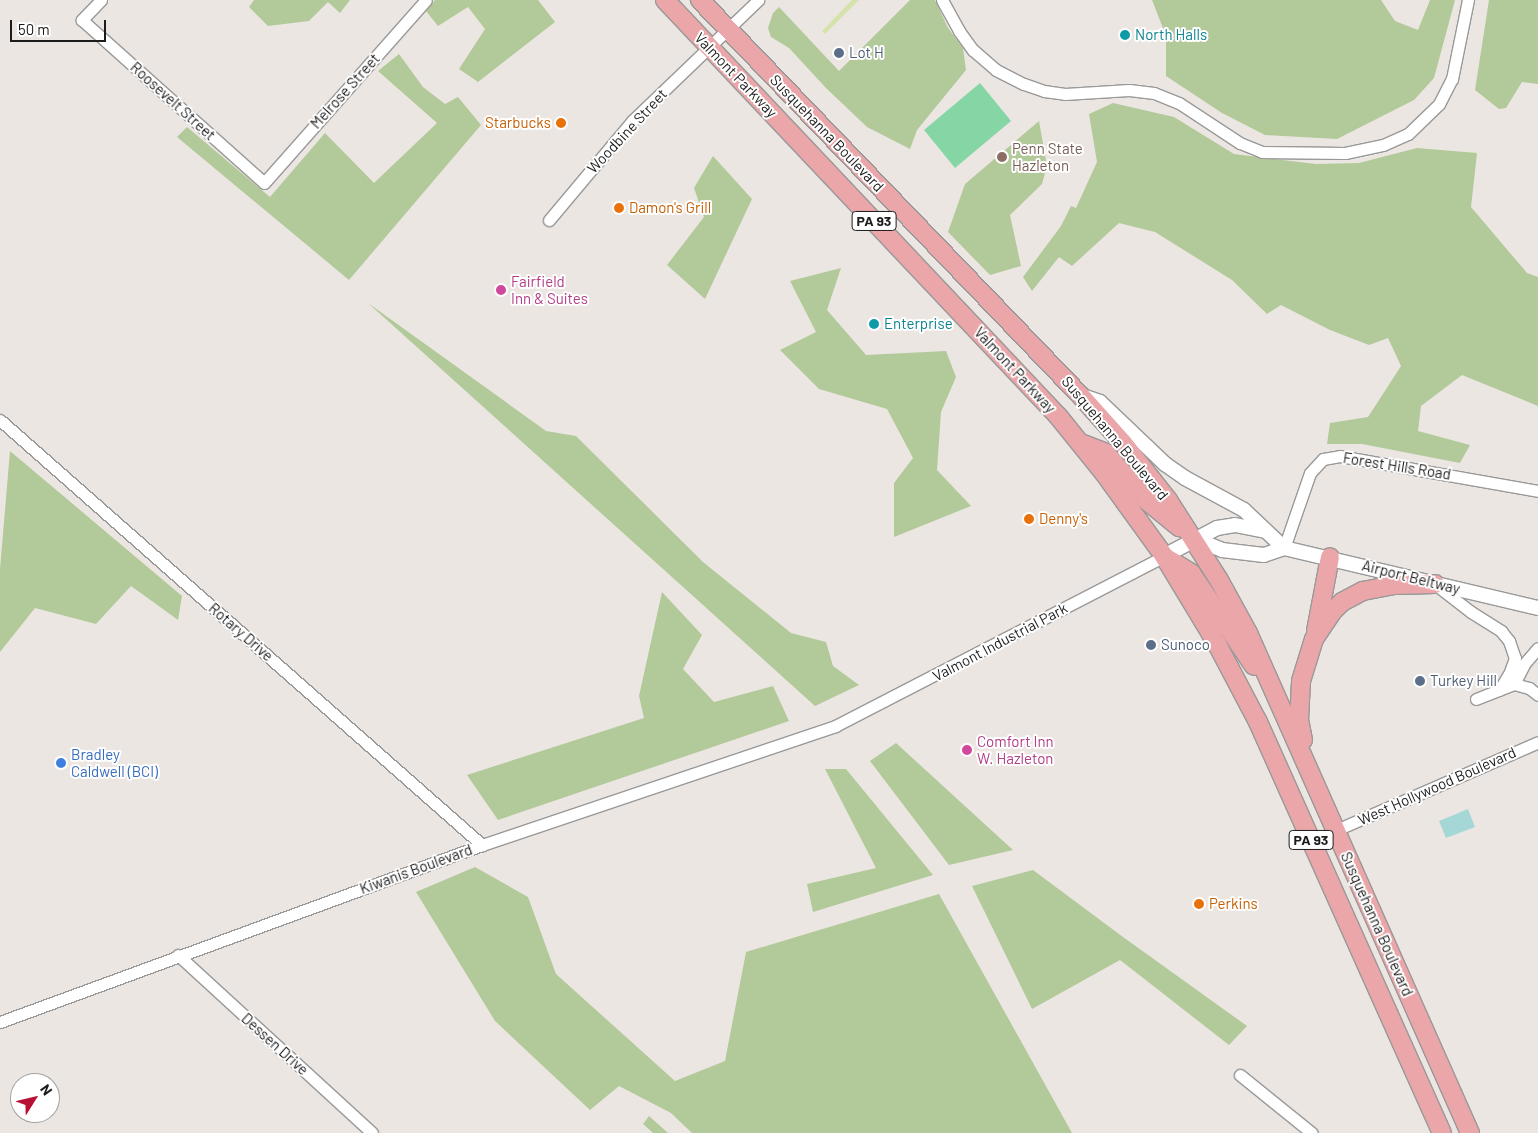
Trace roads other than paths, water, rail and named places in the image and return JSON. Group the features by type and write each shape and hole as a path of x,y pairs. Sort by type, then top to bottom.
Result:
{"highway":[{"name":"Valmont Parkway","path":"665,0 950,301 1082,444 1164,556"},
{"name":"Susquehanna Boulevard","path":"700,0 1080,395 1146,471 1195,540 1234,606 1280,704 1470,1133"},
{"path":"1082,444 1106,453 1146,500 1195,540"},
{"name":"Susquehanna Boulevard","path":"1164,556 1217,644 1258,722 1442,1133"},
{"path":"1164,556 1191,573 1280,704"},
{"path":"1307,766 1299,720 1301,681 1314,639 1330,557"},
{"path":"1314,639 1342,602 1363,591 1394,585 1435,584"}],"street":[{"name":"Roosevelt Street","path":"101,0 82,20 264,183"},
{"name":"Melrose Street","path":"264,183 426,0"},
{"name":"Woodbine Street","path":"549,220 632,121 758,0"},
{"path":"942,0 959,31 973,50 996,70 1024,84 1044,91 1065,94 1129,90 1154,93 1179,102 1251,149 1272,153 1327,153 1365,150 1408,134 1429,116 1447,93 1452,79 1468,0"},
{"path":"1080,395 1100,402 1165,464 1207,491 1244,510 1284,548"},
{"name":"Rotary Drive","path":"0,420 482,845"},
{"name":"Forest Hills Road","path":"1284,548 1310,473 1324,459 1340,456 1538,490"},
{"path":"1164,556 1216,528 1235,525 1268,532"},
{"name":"Airport Beltway","path":"1195,540 1222,550 1264,555 1284,548 1330,557 1538,608"},
{"name":"Valmont Industrial Park","path":"835,726 1164,556"},
{"path":"1435,584 1471,612 1501,631 1509,641 1515,658 1510,672 1499,690"},
{"path":"1514,684 1524,664 1538,648"},
{"path":"1476,699 1514,684 1529,688 1538,695"},
{"name":"Kiwanis Boulevard","path":"0,1022 178,955 482,845 835,726"},
{"name":"West Hollywood Boulevard","path":"1336,830 1538,742"},
{"name":"Dessen Drive","path":"178,955 372,1133"},
{"path":"1240,1075 1309,1128 1312,1133"}],"water":[{"path":"1468,809 1475,827 1446,838 1439,821"}],"place":[{"name":"North Halls","path":"1125,35"},
{"name":"Lot H","path":"839,53"},
{"name":"Starbucks","path":"561,123"},
{"name":"Penn State Hazleton","path":"1002,157"},
{"name":"Damon's Grill","path":"619,208"},
{"name":"Fairfield Inn & Suites","path":"501,290"},
{"name":"Enterprise","path":"874,324"},
{"name":"Denny's","path":"1029,519"},
{"name":"Sunoco","path":"1151,645"},
{"name":"Turkey Hill","path":"1420,681"},
{"name":"Comfort Inn W. Hazleton","path":"967,750"},
{"name":"Bradley Caldwell (BCI)","path":"61,763"},
{"name":"Perkins","path":"1199,904"}]}
